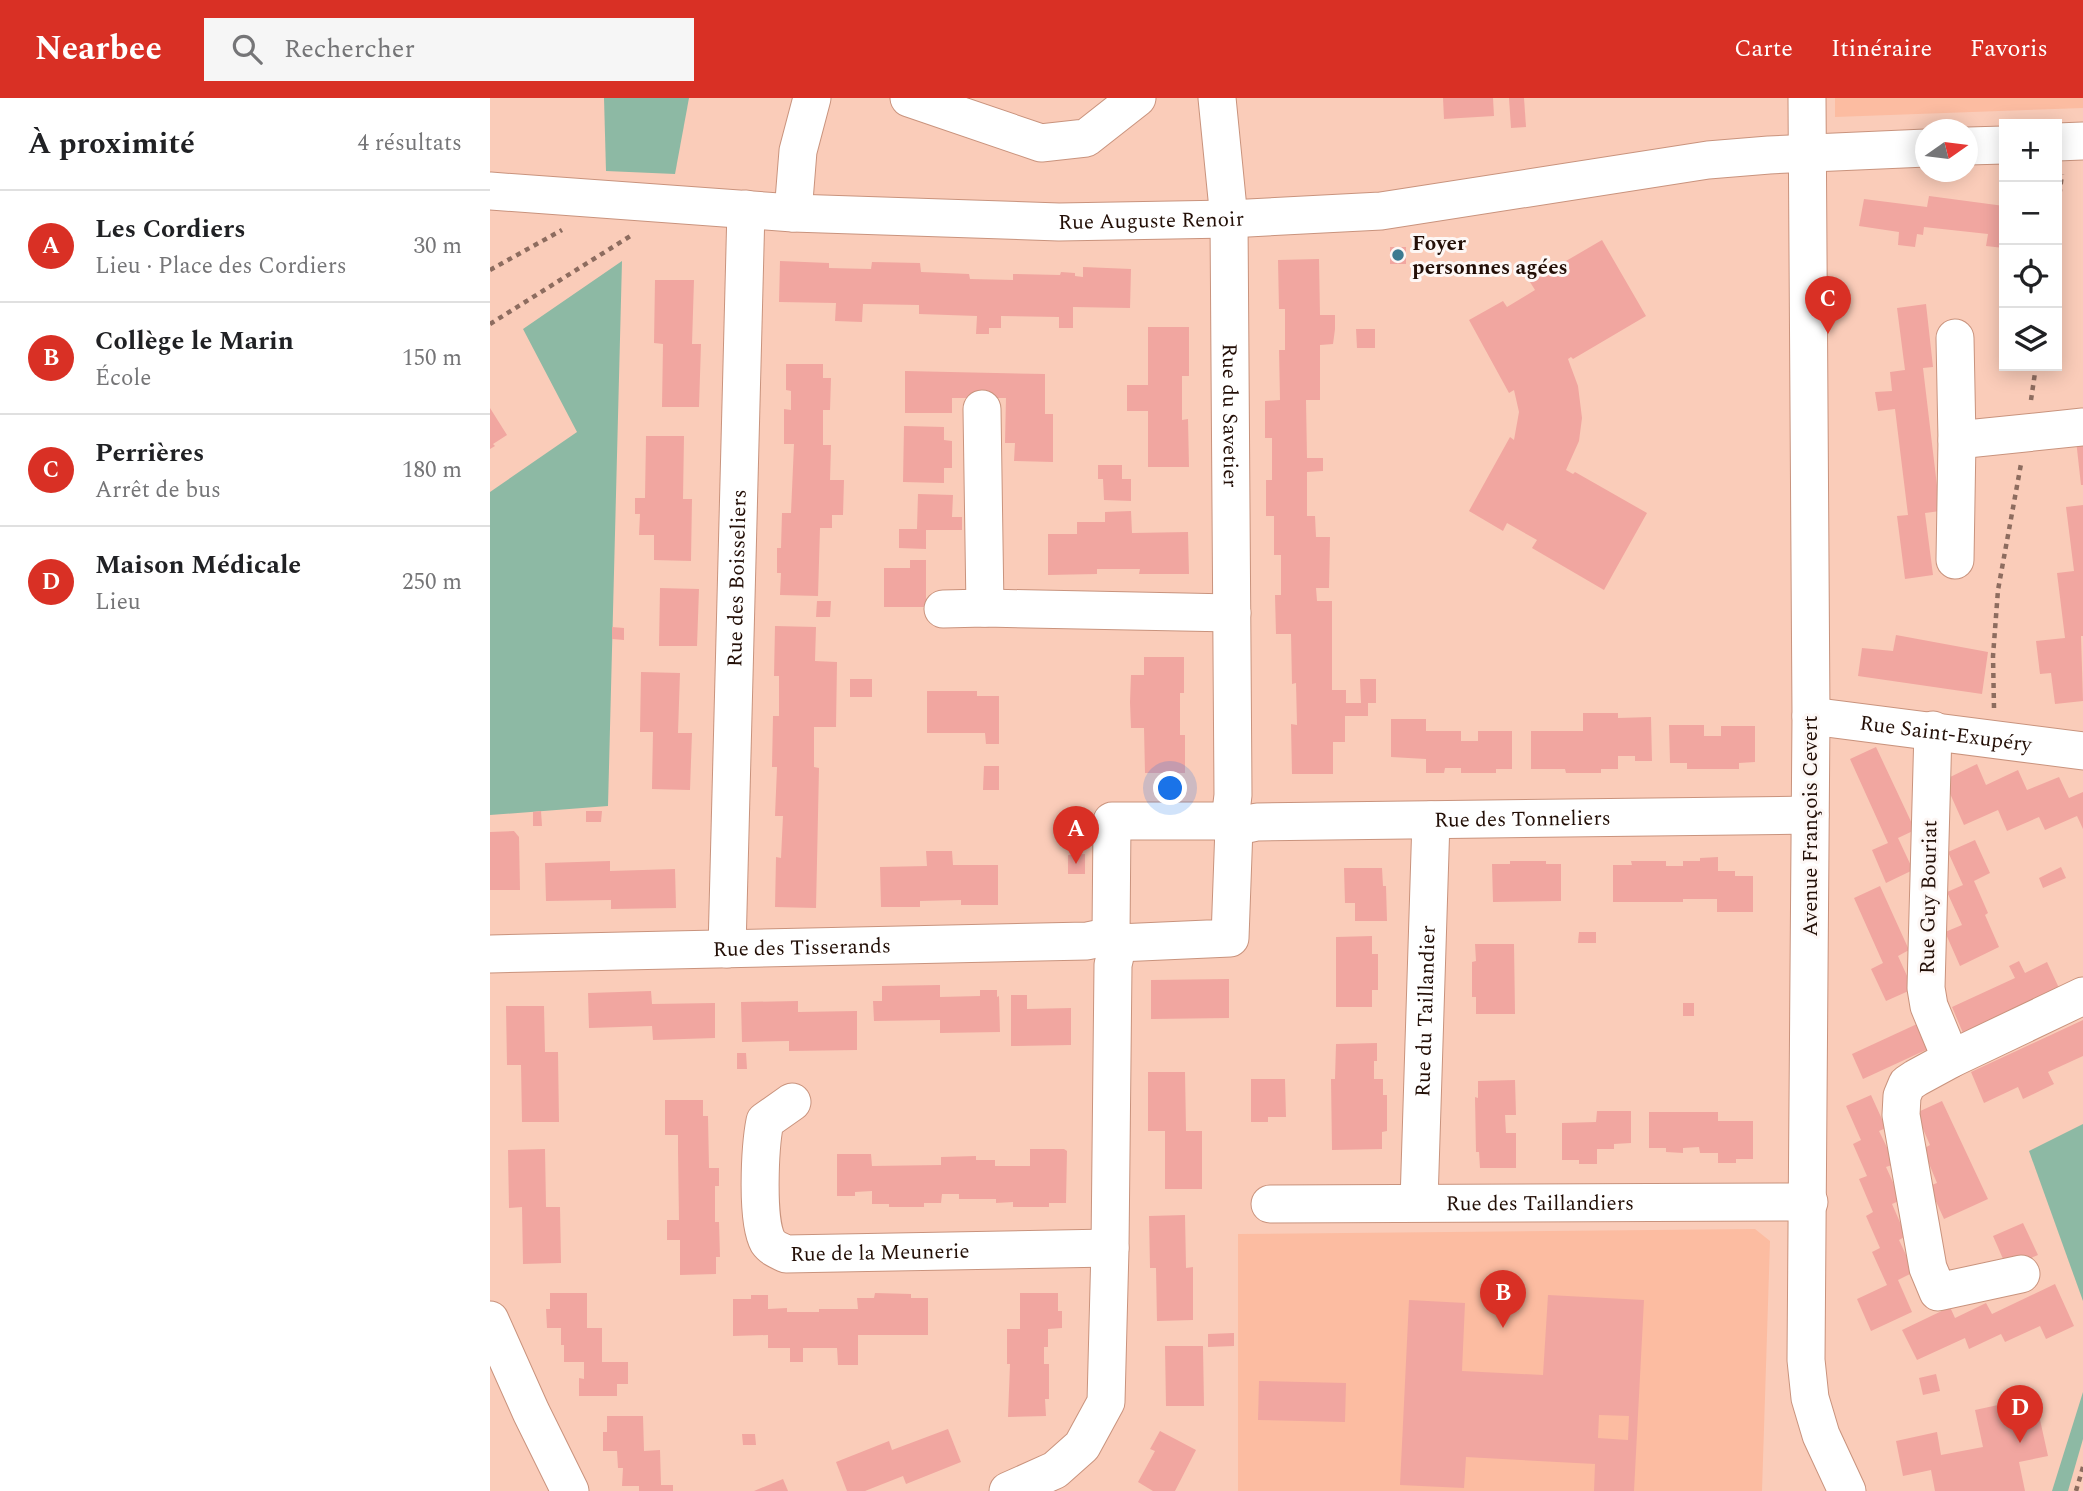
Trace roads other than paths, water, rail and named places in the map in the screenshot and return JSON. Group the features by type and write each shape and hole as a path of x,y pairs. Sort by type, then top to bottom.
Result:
{"street":[{"path":"793,213 798,150 812,98"},
{"path":"909,98 1041,144 1086,138 1137,98"},
{"name":"Rue du Savetier","path":"1217,98 1229,219 1232,824"},
{"name":"Avenue François Cevert","path":"1807,98 1811,716 1806,1360 1810,1398 1821,1435 1847,1491"},
{"path":"1978,146 1999,145"},
{"name":"Rue Auguste Renoir","path":"490,191 793,213 1059,222 1229,219 1381,211 1708,160 1915,148"},
{"name":"Rue des Boisseliers","path":"727,949 746,209"},
{"path":"1955,338 1955,560"},
{"path":"982,409 985,608"},
{"path":"1957,440 2083,427"},
{"path":"943,609 1231,612"},
{"name":"Rue Saint-Exupéry","path":"1811,716 2083,751"},
{"name":"Rue Guy Bouriat","path":"1933,730 1926,988 1929,1006 1951,1059"},
{"name":"Rue des Tonneliers","path":"1115,940 1112,821 1232,824 1810,815"},
{"name":"Rue du Taillandier","path":"1419,1202 1431,820"},
{"name":"Rue des Tisserands","path":"490,954 1230,938 1232,824"},
{"path":"1008,1491 1055,1470 1082,1446 1106,1402 1115,940"},
{"path":"2021,1274 1938,1292 1928,1268 1901,1115 1902,1096 1907,1084 1951,1059 2083,996"},
{"name":"Rue de la Meunerie","path":"792,1102 765,1121 761,1144 763,1229 769,1245 786,1254 1110,1248"},
{"name":"Rue des Taillandiers","path":"1270,1204 1809,1202"},
{"path":"490,1320 570,1491"}],"place":[{"name":"Foyer personnes agées","path":"1398,255"},
{"name":"Perrières","path":"1828,334"},
{"name":"Les Cordiers","path":"1076,864"},
{"name":"Collège le Marin","path":"1503,1328"},
{"name":"Maison Médicale","path":"2020,1443"}]}
